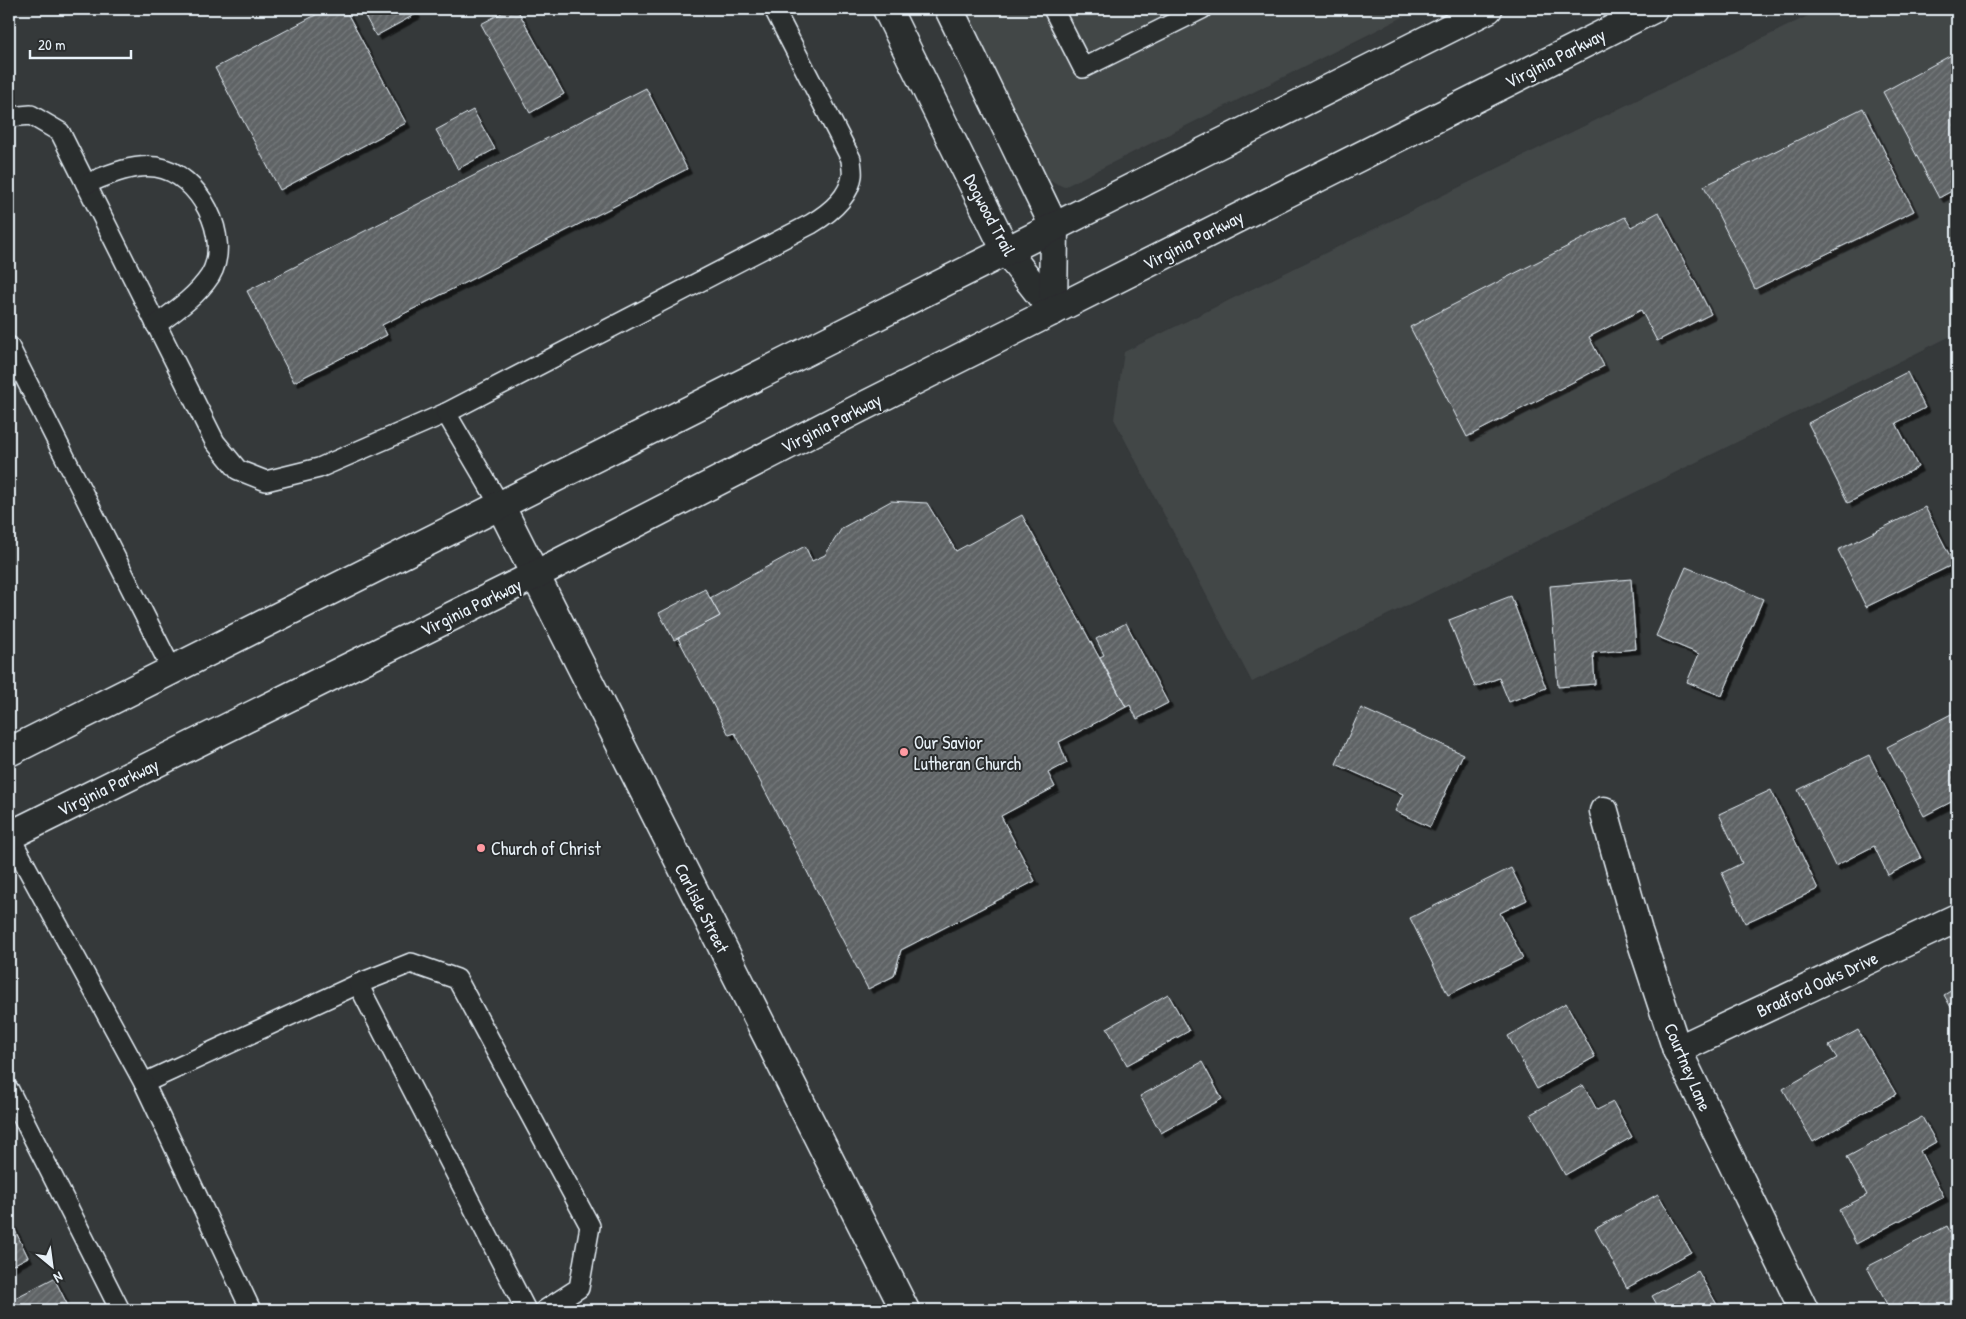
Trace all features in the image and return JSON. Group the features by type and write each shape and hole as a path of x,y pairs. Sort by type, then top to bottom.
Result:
{"main road":[{"name":"Dogwood Trail","path":"887,9 1006,251 1053,311"},
{"path":"949,9 1054,226 1053,311"},
{"path":"9,752 1006,251 1459,15 1488,9"},
{"name":"Virginia Parkway","path":"9,835 535,575 1053,311 1653,9"},
{"name":"Carlisle Street","path":"500,505 905,1310"},
{"name":"Courtney Lane","path":"1604,811 1638,931 1678,1050 1804,1310"},
{"name":"Bradford Oaks Drive","path":"1678,1050 1957,918"}],"lane":[{"path":"9,117 31,115 60,132 215,442 238,470 266,481 319,468 446,413 823,217 842,199 852,176 851,160 774,9"},
{"path":"1053,9 1083,68 1202,9"},
{"path":"86,184 114,173 142,167 156,167 173,172 185,181 200,197 211,216 217,232 218,247 210,276 179,308 156,325"},
{"path":"9,346 172,670"},
{"path":"446,413 500,505"},
{"path":"9,835 144,1083 251,1310"},
{"path":"144,1083 358,984 411,962 457,979 590,1226 579,1288 545,1310"},
{"path":"358,984 526,1310"},
{"path":"9,1090 120,1310"}],"shaded area":[{"path":"965,9 1419,9 1064,187 1047,179"},
{"path":"1822,9 1957,9 1957,333 1252,682 1114,419 1124,352"}],"building":[{"path":"327,9 345,9 406,123 280,190 215,68"},
{"path":"361,9 413,9 416,14 376,36"},
{"path":"509,9 517,9 564,94 530,113 481,24"},
{"path":"1957,52 1957,188 1939,198 1883,92"},
{"path":"646,88 687,169 382,325 387,335 294,382 247,291"},
{"path":"1863,108 1914,211 1755,289 1704,186"},
{"path":"473,110 495,149 458,169 436,130"},
{"path":"1659,212 1711,314 1657,341 1641,310 1589,337 1604,366 1467,437 1410,327 1625,217 1631,227"},
{"path":"1907,372 1925,408 1896,423 1918,467 1848,503 1808,423"},
{"name":"Our Savior Lutheran Church","path":"891,501 927,503 956,551 1022,515 1126,707 1059,742 1067,763 1048,773 1055,787 1001,816 1035,881 901,950 894,976 868,989 735,733 729,735 678,638 720,616 710,598 805,546 812,561 825,555 842,528"},
{"path":"1925,507 1954,564 1866,607 1838,550"},
{"path":"1686,567 1763,599 1722,696 1687,682 1699,654 1656,636"},
{"path":"1631,579 1636,649 1593,653 1595,684 1558,687 1550,586"},
{"path":"705,589 720,616 674,640 659,613"},
{"path":"1511,596 1546,688 1509,702 1499,678 1475,687 1449,620"},
{"path":"1126,623 1168,703 1137,719 1130,705 1126,707 1100,657 1104,655 1096,639"},
{"path":"1361,708 1463,754 1430,827 1395,811 1403,794 1336,764"},
{"path":"1957,711 1957,799 1924,816 1887,747"},
{"path":"1869,755 1921,858 1888,875 1874,846 1835,866 1798,790"},
{"path":"1771,790 1818,889 1745,923 1722,873 1742,863 1719,814"},
{"path":"1511,868 1527,900 1500,913 1523,958 1448,995 1410,918"},
{"path":"1957,987 1957,1018 1944,995"},
{"path":"1168,994 1189,1031 1127,1065 1107,1028"},
{"path":"1566,1003 1595,1057 1537,1089 1508,1036"},
{"path":"1858,1030 1896,1094 1813,1142 1783,1089 1837,1058 1829,1046"},
{"path":"1202,1062 1222,1099 1161,1133 1140,1096"},
{"path":"1583,1085 1597,1110 1613,1102 1632,1137 1565,1175 1531,1114"},
{"path":"1922,1117 1936,1142 1920,1151 1944,1197 1856,1244 1839,1210 1867,1195 1847,1157"},
{"path":"1658,1194 1691,1252 1627,1288 1595,1229"},
{"path":"9,1218 28,1257 9,1267"},
{"path":"1947,1226 1957,1245 1957,1310 1890,1310 1867,1267"},
{"path":"1698,1271 1720,1310 1660,1310 1652,1296"},
{"path":"54,1278 70,1310 9,1310 9,1301"}],"place":[{"name":"Our Savior Lutheran Church","path":"904,752"},
{"name":"Church of Christ","path":"481,848"}]}
